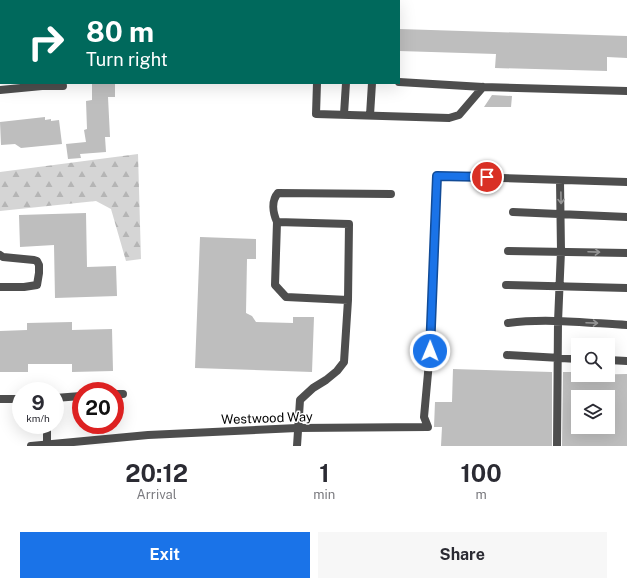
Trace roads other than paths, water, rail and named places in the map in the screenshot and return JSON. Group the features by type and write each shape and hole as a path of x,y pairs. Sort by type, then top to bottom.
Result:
{"street":[{"path":"400,82 483,87 627,91"},
{"path":"317,84 316,114 449,118 459,114 483,87"},
{"path":"344,114 346,84"},
{"path":"370,115 372,84"},
{"path":"0,90 42,86 63,86"},
{"name":"Westwood Way","path":"32,446 148,435 297,428 428,427 424,417 430,351 437,176 560,181"},
{"path":"557,446 558,322 561,251 560,181 627,182"},
{"path":"348,300 286,297 280,292 275,285 277,222 274,210 274,199 278,193 390,194"},
{"path":"513,212 627,216"},
{"path":"277,222 349,224 348,300 344,362 337,371 313,388 300,400 297,446"},
{"path":"508,251 627,253"},
{"path":"0,255 3,257 34,260 37,261 39,265 37,285 24,287 0,287"},
{"path":"506,285 627,288"},
{"path":"508,323 558,322 627,325"},
{"path":"507,355 571,359"},
{"path":"615,360 627,361"},
{"path":"0,399 12,399"},
{"path":"47,434 47,444"}]}
